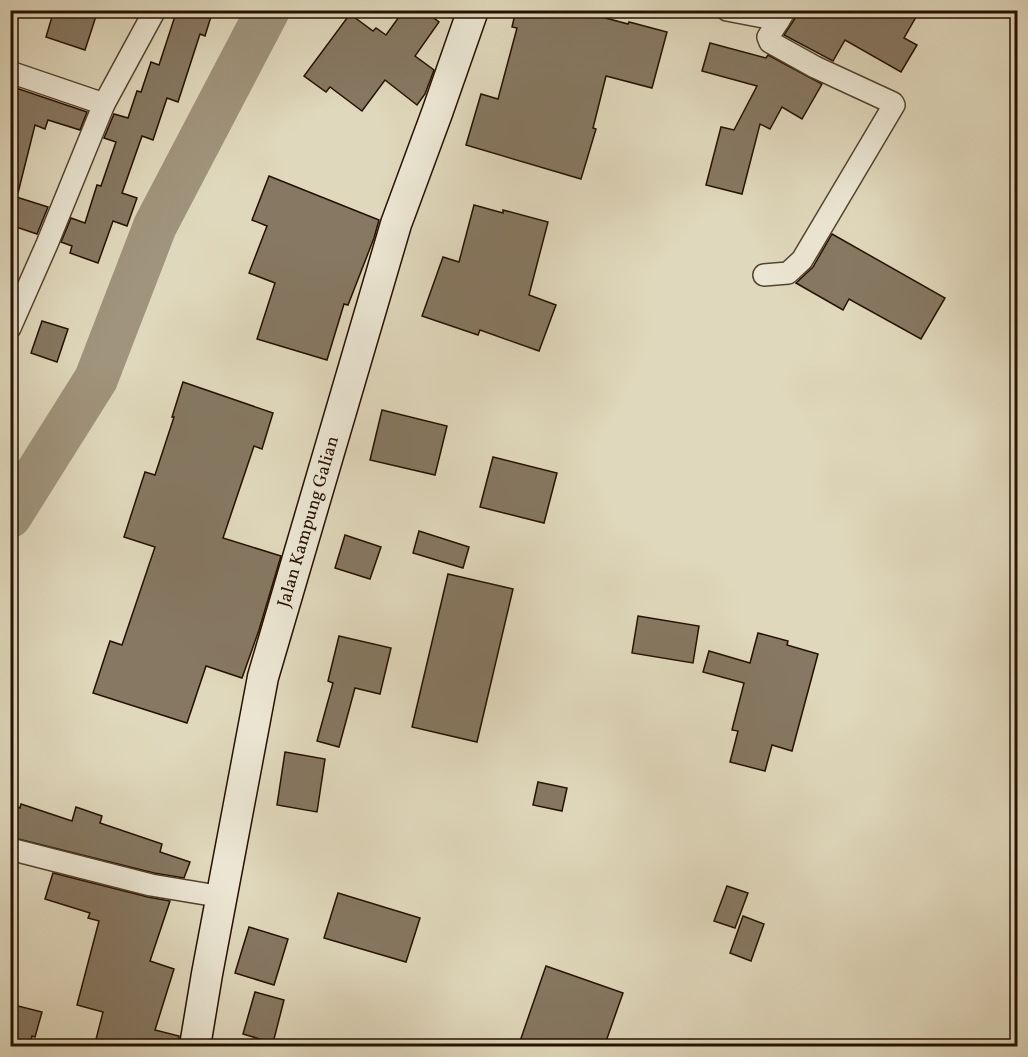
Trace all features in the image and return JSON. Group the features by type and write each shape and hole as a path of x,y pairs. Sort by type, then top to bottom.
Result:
{"main road":[{"name":"Jalan Kampung Galian","path":"195,1047 263,677 396,224 473,10"}],"street":[{"path":"10,328 104,104 155,10"},
{"path":"727,10 782,15 768,38 770,42 815,67 894,105 802,260 788,273 764,275"},
{"path":"10,72 104,104"},
{"path":"10,849 151,885 223,897"}],"building":[{"path":"54,10 98,10 85,50 46,37"},
{"path":"177,10 213,10 205,36 200,34 178,102 167,98 153,140 142,136 122,193 137,198 127,226 113,221 98,263 70,253 72,246 61,242 71,218 85,223 97,185 101,186 116,142 104,138 114,114 128,118 137,91 141,92 151,62 159,65"},
{"path":"404,10 440,10 434,18 439,22 415,56 434,70 425,94 417,105 385,80 362,111 330,87 326,92 304,76 350,14 373,31 376,28 386,35"},
{"path":"516,10 576,10 667,32 652,88 606,76 593,128 596,129 581,179 466,145 481,94 498,99 517,28 512,27"},
{"path":"798,10 920,10 904,38 917,45 901,72 845,40 833,61 784,35"},
{"path":"710,43 766,58 768,55 822,84 802,119 782,107 770,129 760,124 742,194 706,185 721,127 734,130 757,86 702,71"},
{"path":"10,86 87,112 80,130 48,120 45,129 35,125 18,193 10,192"},
{"path":"269,176 379,220 348,305 344,304 327,360 257,339 275,283 249,273 267,226 252,220"},
{"path":"10,195 48,207 37,234 10,225"},
{"path":"474,205 548,222 529,295 556,305 539,351 480,330 478,335 422,316 443,257 459,262"},
{"path":"832,234 945,298 921,339 849,299 843,310 796,283 813,267"},
{"path":"42,321 68,329 57,362 31,353"},
{"path":"183,382 273,413 262,449 254,446 223,538 281,556 242,678 206,666 187,723 93,693 110,641 122,645 155,547 124,537 145,472 155,475"},
{"path":"382,410 447,426 435,475 370,460"},
{"path":"493,457 557,473 544,523 480,507"},
{"path":"419,531 469,547 463,568 413,553"},
{"path":"345,535 381,547 370,579 335,568"},
{"path":"448,574 513,589 477,742 412,727"},
{"path":"638,616 699,626 693,663 632,653"},
{"path":"758,633 788,641 787,645 818,654 792,751 772,745 765,771 730,762 738,731 732,730 744,683 703,672 709,651 750,663"},
{"path":"339,636 391,648 380,694 355,688 339,747 317,741 333,683 328,681"},
{"path":"285,752 325,759 317,812 277,805"},
{"path":"538,782 567,788 562,811 533,805"},
{"path":"10,804 20,808 21,804 72,821 76,807 102,816 100,823 162,844 160,852 190,862 184,878 154,873 10,837"},
{"path":"53,873 170,901 150,961 174,969 155,1030 179,1036 178,1047 94,1047 103,1012 77,1005 99,921 88,918 90,913 45,899"},
{"path":"727,886 748,893 735,928 714,921"},
{"path":"338,893 420,918 406,962 324,938"},
{"path":"743,916 764,924 751,961 730,953"},
{"path":"249,927 288,939 274,985 235,973"},
{"path":"546,966 623,993 604,1047 518,1047"},
{"path":"255,992 284,1000 273,1043 243,1034"},
{"path":"10,1004 42,1012 35,1037 32,1036 29,1047 10,1047"}],"waterway":[{"path":"10,516 96,379 155,226 268,10"}]}
